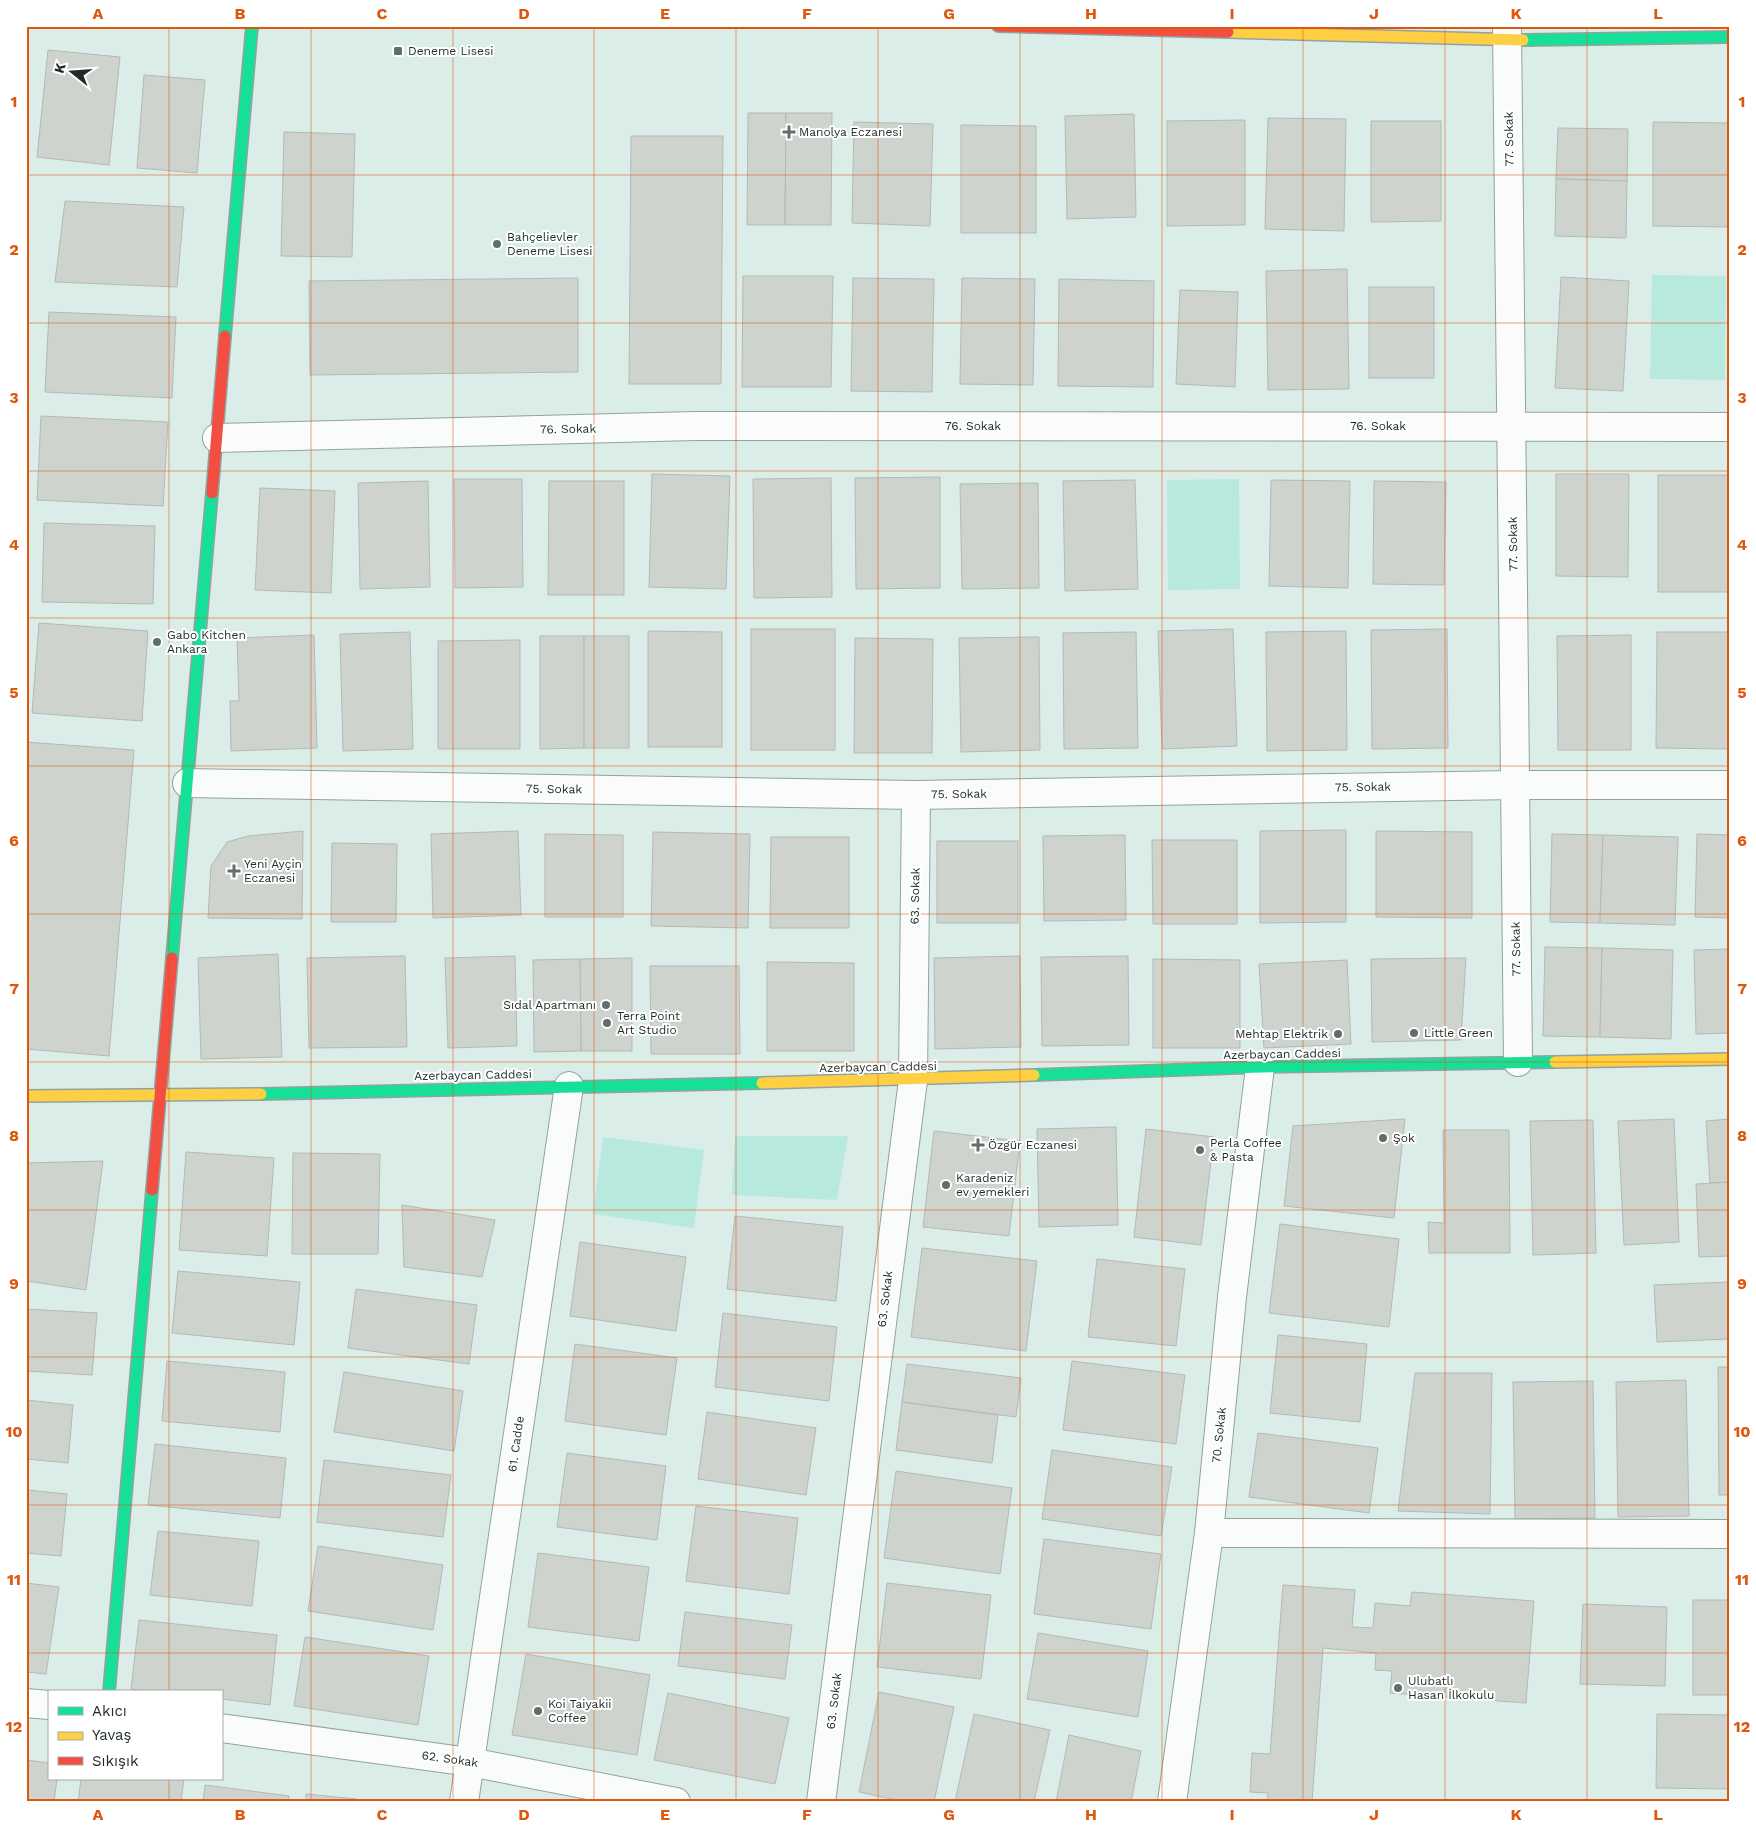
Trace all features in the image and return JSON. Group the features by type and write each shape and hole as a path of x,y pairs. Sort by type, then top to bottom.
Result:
{"street":[{"path":"108,1690 252,26"},
{"path":"998,26 1730,38"},
{"name":"77. Sokak","path":"1507,33 1518,1062"},
{"name":"76. Sokak","path":"217,438 695,426 1730,427"},
{"name":"75. Sokak","path":"187,783 916,795 1515,785 1730,785"},
{"name":"63. Sokak","path":"821,1802 913,1080 916,795"},
{"name":"Azerbaycan Caddesi","path":"26,1096 160,1096 913,1080 1260,1067 1730,1059"},
{"name":"70. Sokak","path":"1172,1802 1209,1533 1232,1297 1260,1067"},
{"name":"61. Cadde","path":"464,1802 568,1086"},
{"path":"1209,1533 1730,1534"},
{"path":"26,1703 48,1705"},
{"name":"62. Sokak","path":"222,1728 470,1762 676,1802"}],"green space":[{"path":"1652,275 1726,276 1725,380 1650,379"},
{"path":"1239,479 1240,589 1168,590 1167,480"},
{"path":"735,1136 848,1136 837,1200 732,1195"},
{"path":"603,1137 704,1150 694,1228 593,1214"}],"building":[{"path":"48,50 120,57 109,165 37,157"},
{"path":"144,75 205,80 197,173 137,168"},
{"path":"748,113 786,113 785,225 747,225"},
{"path":"786,113 832,113 831,225 785,225"},
{"path":"1134,114 1136,217 1067,219 1065,116"},
{"path":"1268,118 1346,119 1344,231 1265,229"},
{"path":"1245,120 1245,225 1167,226 1167,121"},
{"path":"1371,121 1441,121 1441,221 1371,222"},
{"path":"854,122 933,124 930,226 852,223"},
{"path":"1653,122 1730,123 1730,227 1653,226"},
{"path":"961,125 1036,126 1036,233 961,233"},
{"path":"1558,128 1628,129 1627,181 1556,179"},
{"path":"284,132 355,134 352,257 281,256"},
{"path":"631,136 723,136 721,384 629,384"},
{"path":"1556,179 1627,181 1626,238 1555,236"},
{"path":"65,201 184,207 177,287 55,282"},
{"path":"1347,269 1349,389 1268,390 1266,271"},
{"path":"743,276 833,276 831,387 742,387"},
{"path":"1561,277 1629,281 1623,391 1555,388"},
{"path":"578,278 578,372 310,375 309,281"},
{"path":"853,278 934,279 932,392 851,391"},
{"path":"962,278 1035,279 1033,385 960,384"},
{"path":"1059,279 1154,281 1153,387 1058,386"},
{"path":"1369,287 1434,287 1434,378 1369,378"},
{"path":"1180,290 1238,292 1235,387 1176,384"},
{"path":"49,312 176,317 172,398 45,392"},
{"path":"41,416 168,422 163,506 37,500"},
{"path":"652,474 730,476 726,589 649,587"},
{"path":"1556,474 1629,474 1628,577 1556,576"},
{"path":"1658,475 1730,475 1730,592 1658,592"},
{"path":"940,477 940,588 856,589 855,478"},
{"path":"831,478 832,597 754,598 753,479"},
{"path":"454,479 522,479 523,587 455,588"},
{"path":"1135,480 1138,589 1065,591 1063,481"},
{"path":"1271,480 1350,481 1348,588 1269,586"},
{"path":"428,481 430,587 360,589 358,483"},
{"path":"549,481 624,481 624,595 548,595"},
{"path":"1374,481 1446,482 1444,585 1373,584"},
{"path":"1038,483 1039,588 962,589 960,484"},
{"path":"260,488 335,491 331,593 255,590"},
{"path":"44,523 155,526 153,604 42,602"},
{"path":"39,623 148,631 142,721 32,713"},
{"path":"751,629 835,629 835,750 751,750"},
{"path":"1233,629 1237,746 1162,749 1158,631"},
{"path":"1447,629 1448,748 1372,749 1371,630"},
{"path":"648,631 722,632 722,747 648,747"},
{"path":"1346,631 1347,750 1267,751 1266,632"},
{"path":"410,632 413,749 343,751 340,634"},
{"path":"1136,632 1138,748 1064,749 1063,633"},
{"path":"1657,632 1730,632 1730,749 1656,748"},
{"path":"314,635 317,748 231,751 230,701 239,701 237,638"},
{"path":"1631,635 1631,750 1558,750 1557,636"},
{"path":"540,636 584,636 584,748 540,749"},
{"path":"584,636 629,636 629,748 584,748"},
{"path":"1039,637 1040,750 961,752 959,638"},
{"path":"855,638 933,639 932,753 854,753"},
{"path":"520,640 520,749 438,749 438,641"},
{"path":"26,742 134,750 109,1056 26,1049"},
{"path":"1346,830 1346,922 1260,923 1260,831"},
{"path":"303,831 302,919 208,918 211,866 227,842 248,836"},
{"path":"518,831 521,915 433,918 431,834"},
{"path":"1376,831 1472,832 1472,918 1376,917"},
{"path":"653,832 750,834 748,928 651,926"},
{"path":"545,834 623,835 623,917 545,917"},
{"path":"1552,834 1603,835 1600,923 1550,922"},
{"path":"1697,834 1730,835 1730,918 1695,917"},
{"path":"1125,835 1126,920 1044,921 1043,836"},
{"path":"1603,835 1678,837 1675,925 1600,923"},
{"path":"771,837 849,837 849,928 770,928"},
{"path":"1152,840 1237,840 1237,924 1153,924"},
{"path":"937,841 1018,841 1018,923 937,923"},
{"path":"332,843 397,844 396,922 331,922"},
{"path":"1545,947 1602,948 1600,1037 1543,1036"},
{"path":"1602,948 1673,950 1671,1039 1600,1037"},
{"path":"1730,949 1730,1033 1696,1034 1694,950"},
{"path":"278,954 282,1057 201,1059 198,958"},
{"path":"405,956 407,1047 309,1048 307,958"},
{"path":"515,956 517,1046 448,1048 445,958"},
{"path":"1020,956 1021,1047 935,1049 934,958"},
{"path":"1128,956 1129,1045 1042,1046 1041,957"},
{"name":"Sıdal Apartmanı","path":"632,958 632,1051 581,1051 580,959"},
{"path":"1466,958 1461,1040 1372,1042 1371,959"},
{"path":"580,959 581,1051 534,1052 533,960"},
{"path":"1153,959 1240,960 1240,1048 1153,1048"},
{"path":"1347,960 1351,1044 1264,1048 1259,964"},
{"path":"767,962 854,963 854,1051 767,1051"},
{"path":"650,966 739,966 740,1054 651,1054"},
{"path":"1405,1119 1394,1218 1284,1206 1293,1126"},
{"path":"1674,1119 1679,1242 1624,1245 1618,1121"},
{"path":"1730,1119 1730,1182 1710,1183 1706,1121"},
{"path":"1593,1120 1596,1253 1533,1255 1530,1121"},
{"path":"1116,1127 1118,1225 1039,1227 1037,1129"},
{"path":"1146,1129 1214,1137 1201,1245 1134,1237"},
{"path":"1443,1130 1509,1130 1510,1253 1429,1253 1428,1222 1444,1223"},
{"path":"934,1131 1020,1141 1009,1236 923,1227"},
{"path":"186,1152 274,1158 267,1256 179,1250"},
{"path":"293,1153 380,1154 378,1254 292,1254"},
{"path":"103,1161 86,1290 27,1281 26,1163"},
{"path":"1730,1182 1730,1256 1699,1257 1696,1184"},
{"path":"402,1205 495,1220 482,1277 404,1267"},
{"path":"735,1216 843,1227 836,1301 727,1289"},
{"path":"1280,1224 1399,1239 1389,1327 1269,1313"},
{"path":"580,1242 686,1257 676,1331 570,1316"},
{"path":"922,1248 1037,1261 1026,1351 911,1337"},
{"path":"1097,1259 1185,1269 1176,1346 1088,1337"},
{"path":"178,1271 300,1282 294,1345 172,1333"},
{"path":"1730,1282 1730,1339 1657,1342 1654,1285"},
{"path":"356,1289 477,1305 469,1364 348,1348"},
{"path":"26,1309 97,1313 92,1375 26,1371"},
{"path":"723,1313 837,1327 829,1401 715,1387"},
{"path":"1278,1335 1367,1344 1360,1422 1270,1413"},
{"path":"575,1344 677,1358 666,1435 565,1421"},
{"path":"167,1361 285,1372 280,1432 162,1421"},
{"path":"1072,1361 1185,1375 1176,1444 1063,1430"},
{"path":"907,1364 1021,1378 1016,1417 902,1402"},
{"path":"1718,1367 1730,1367 1730,1495 1719,1495"},
{"path":"344,1372 463,1391 454,1451 334,1432"},
{"path":"1415,1373 1492,1373 1490,1514 1398,1511"},
{"path":"1686,1380 1689,1516 1618,1517 1616,1382"},
{"path":"1593,1381 1595,1518 1515,1519 1513,1382"},
{"path":"26,1400 73,1405 68,1463 26,1459"},
{"path":"902,1402 998,1415 992,1463 896,1450"},
{"path":"707,1412 816,1428 806,1495 698,1479"},
{"path":"1258,1433 1378,1448 1369,1513 1249,1497"},
{"path":"155,1444 286,1458 280,1518 148,1505"},
{"path":"1052,1450 1172,1467 1161,1536 1042,1519"},
{"path":"567,1453 666,1466 657,1540 557,1527"},
{"path":"324,1460 451,1475 443,1537 317,1522"},
{"path":"896,1471 1012,1488 1000,1574 884,1558"},
{"path":"26,1490 67,1494 61,1556 26,1553"},
{"path":"696,1506 798,1518 789,1594 686,1581"},
{"path":"158,1531 259,1541 252,1606 150,1595"},
{"path":"1044,1539 1161,1554 1151,1629 1034,1614"},
{"path":"318,1546 443,1565 433,1630 308,1611"},
{"path":"538,1553 649,1567 639,1641 528,1627"},
{"path":"26,1583 59,1587 46,1674 26,1672"},
{"path":"887,1583 991,1595 981,1679 877,1667"},
{"path":"1283,1585 1355,1590 1352,1627 1373,1628 1375,1603 1410,1606 1412,1592 1534,1601 1526,1703 1390,1693 1392,1671 1375,1670 1376,1653 1323,1648 1312,1802 1267,1802 1268,1793 1250,1792 1252,1753 1270,1754"},
{"path":"1693,1600 1730,1600 1730,1695 1693,1695"},
{"path":"1583,1604 1667,1607 1665,1686 1580,1684"},
{"path":"685,1612 792,1625 785,1679 678,1666"},
{"path":"139,1620 277,1635 270,1705 222,1699 222,1690 131,1689"},
{"path":"1038,1633 1148,1651 1138,1717 1027,1699"},
{"path":"305,1637 429,1656 418,1725 294,1706"},
{"path":"526,1654 650,1675 637,1755 512,1735"},
{"path":"879,1692 954,1707 934,1802 905,1802 859,1792"},
{"path":"668,1693 789,1718 775,1784 654,1760"},
{"path":"974,1714 1050,1730 1034,1802 955,1802"},
{"path":"1657,1714 1730,1715 1730,1789 1656,1788"},
{"path":"1069,1735 1141,1751 1131,1802 1056,1802"},
{"path":"26,1760 48,1763 48,1780 57,1780 54,1802 26,1802"},
{"path":"81,1780 184,1780 181,1802 78,1802"},
{"path":"205,1785 289,1796 288,1802 203,1802"},
{"path":"306,1794 357,1799 357,1802 306,1802"}],"traffic: fast":[{"path":"225,336 252,26"},
{"path":"1523,40 1730,37"},
{"path":"172,958 212,493"},
{"path":"1034,1075 1260,1067 1555,1062"},
{"path":"261,1094 762,1083"},
{"path":"109,1690 152,1190"}],"traffic: slow":[{"path":"1228,32 1523,40"},
{"path":"1555,1062 1730,1059"},
{"path":"762,1083 1034,1075"},
{"path":"26,1096 261,1094"}],"traffic: jam":[{"path":"998,26 1228,32"},
{"path":"212,493 225,336"},
{"path":"152,1190 172,958"}],"place":[{"name":"Deneme Lisesi","path":"398,51"},
{"name":"Manolya Eczanesi","path":"789,132"},
{"name":"Bahçelievler Deneme Lisesi","path":"497,244"},
{"name":"Gabo Kitchen Ankara","path":"157,642"},
{"name":"Yeni Ayçin Eczanesi","path":"234,871"},
{"name":"Sıdal Apartmanı","path":"606,1005"},
{"name":"Terra Point Art Studio","path":"607,1023"},
{"name":"Little Green","path":"1414,1033"},
{"name":"Mehtap Elektrik","path":"1338,1034"},
{"name":"Şok","path":"1383,1138"},
{"name":"Özgür Eczanesi","path":"978,1145"},
{"name":"Perla Coffee & Pasta","path":"1200,1150"},
{"name":"Karadeniz ev yemekleri","path":"946,1185"},
{"name":"Ulubatlı Hasan İlkokulu","path":"1398,1688"},
{"name":"Koi Taiyakii Coffee","path":"538,1711"}]}
